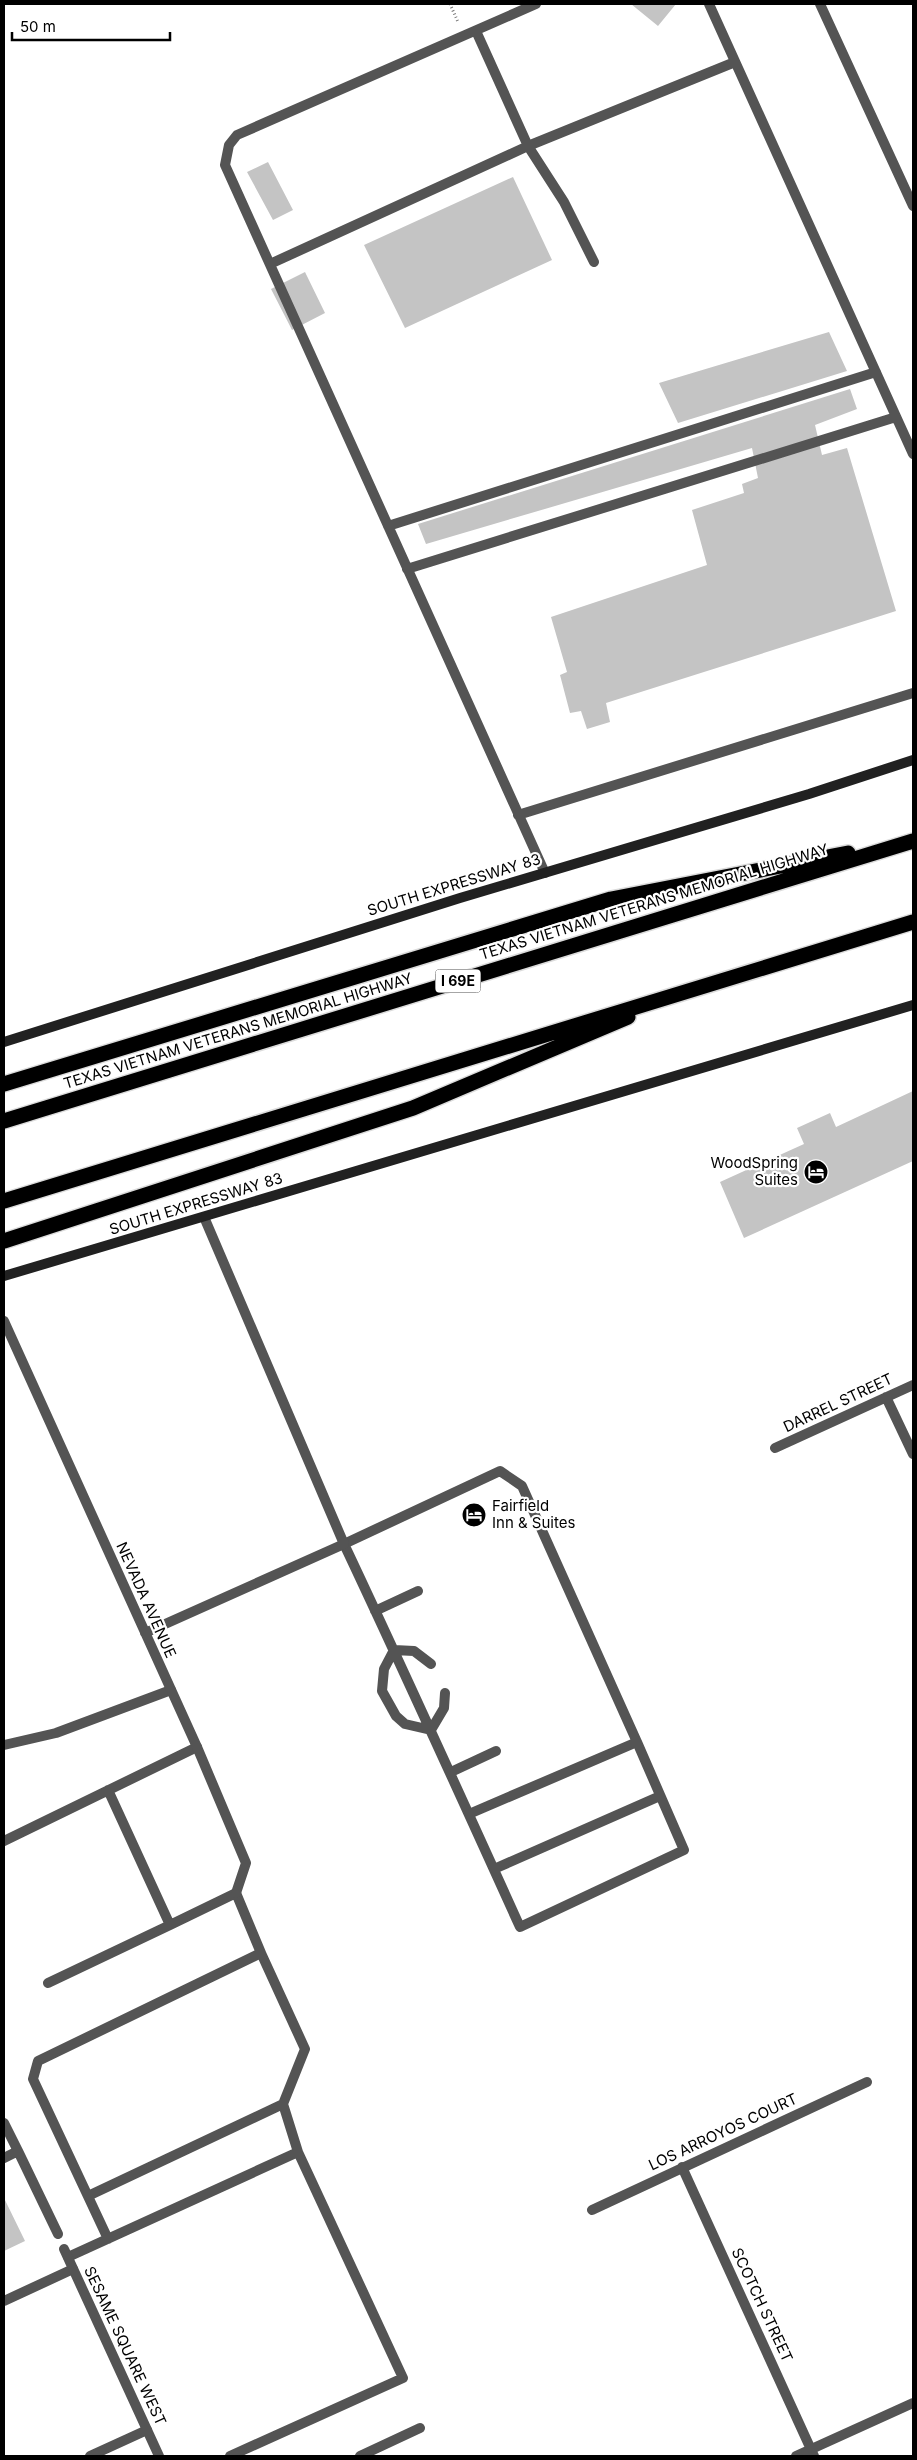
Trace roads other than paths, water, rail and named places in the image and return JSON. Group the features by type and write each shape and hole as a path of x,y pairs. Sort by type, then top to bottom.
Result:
{"highway":[{"path":"4,1084 612,899 913,841"},
{"name":"TEXAS VIETNAM VETERANS MEMORIAL HIGHWAY","path":"4,1121 913,841"},
{"path":"4,1201 705,984 913,922"},
{"path":"4,1241 413,1108 705,984"}],"main road":[{"name":"SOUTH EXPRESSWAY 83","path":"4,1042 545,873 810,794 913,760"},
{"name":"SOUTH EXPRESSWAY 83","path":"4,1276 913,1005"}],"street":[{"path":"536,4 238,135 229,145 225,165 545,873"},
{"path":"709,4 913,454"},
{"path":"820,4 913,206"},
{"path":"476,31 528,146 564,202 594,262"},
{"path":"270,264 528,146 735,62"},
{"path":"388,526 876,372"},
{"path":"407,569 896,416"},
{"path":"518,815 913,693"},
{"path":"145,1633 344,1544 500,1471 522,1486 684,1850 520,1927 432,1730 344,1544 204,1217"},
{"name":"NEVADA AVENUE","path":"4,1321 197,1747 246,1863 236,1893"},
{"name":"DARREL STREET","path":"775,1448 913,1385"},
{"path":"886,1397 913,1454"},
{"path":"376,1611 418,1591"},
{"path":"394,1650 414,1651 431,1664"},
{"path":"394,1650 384,1669 382,1691 396,1716 405,1724 432,1730"},
{"path":"4,1745 56,1733 170,1690"},
{"path":"432,1730 444,1708 444,1694"},
{"path":"469,1814 637,1742"},
{"path":"4,1841 197,1747"},
{"path":"451,1772 496,1751"},
{"path":"108,1790 170,1925"},
{"path":"494,1869 660,1796"},
{"path":"48,1983 236,1893 260,1953 305,2049 283,2104 298,2152 403,2378 230,2456"},
{"path":"260,1953 38,2061 33,2079 108,2238 298,2152"},
{"name":"LOS ARROYOS COURT","path":"592,2210 866,2082"},
{"path":"88,2196 283,2104"},
{"path":"4,2123 58,2234"},
{"path":"4,2158 18,2151"},
{"name":"SCOTCH STREET","path":"682,2167 812,2453"},
{"name":"SESAME SQUARE WEST","path":"108,2238 66,2253 159,2456"},
{"path":"4,2301 73,2269"},
{"path":"796,2456 812,2453 913,2403"},
{"path":"360,2456 420,2428"},
{"path":"90,2456 147,2430"}],"place":[{"name":"WoodSpring Suites","path":"816,1172"},
{"name":"Fairfield Inn & Suites","path":"474,1515"}]}
